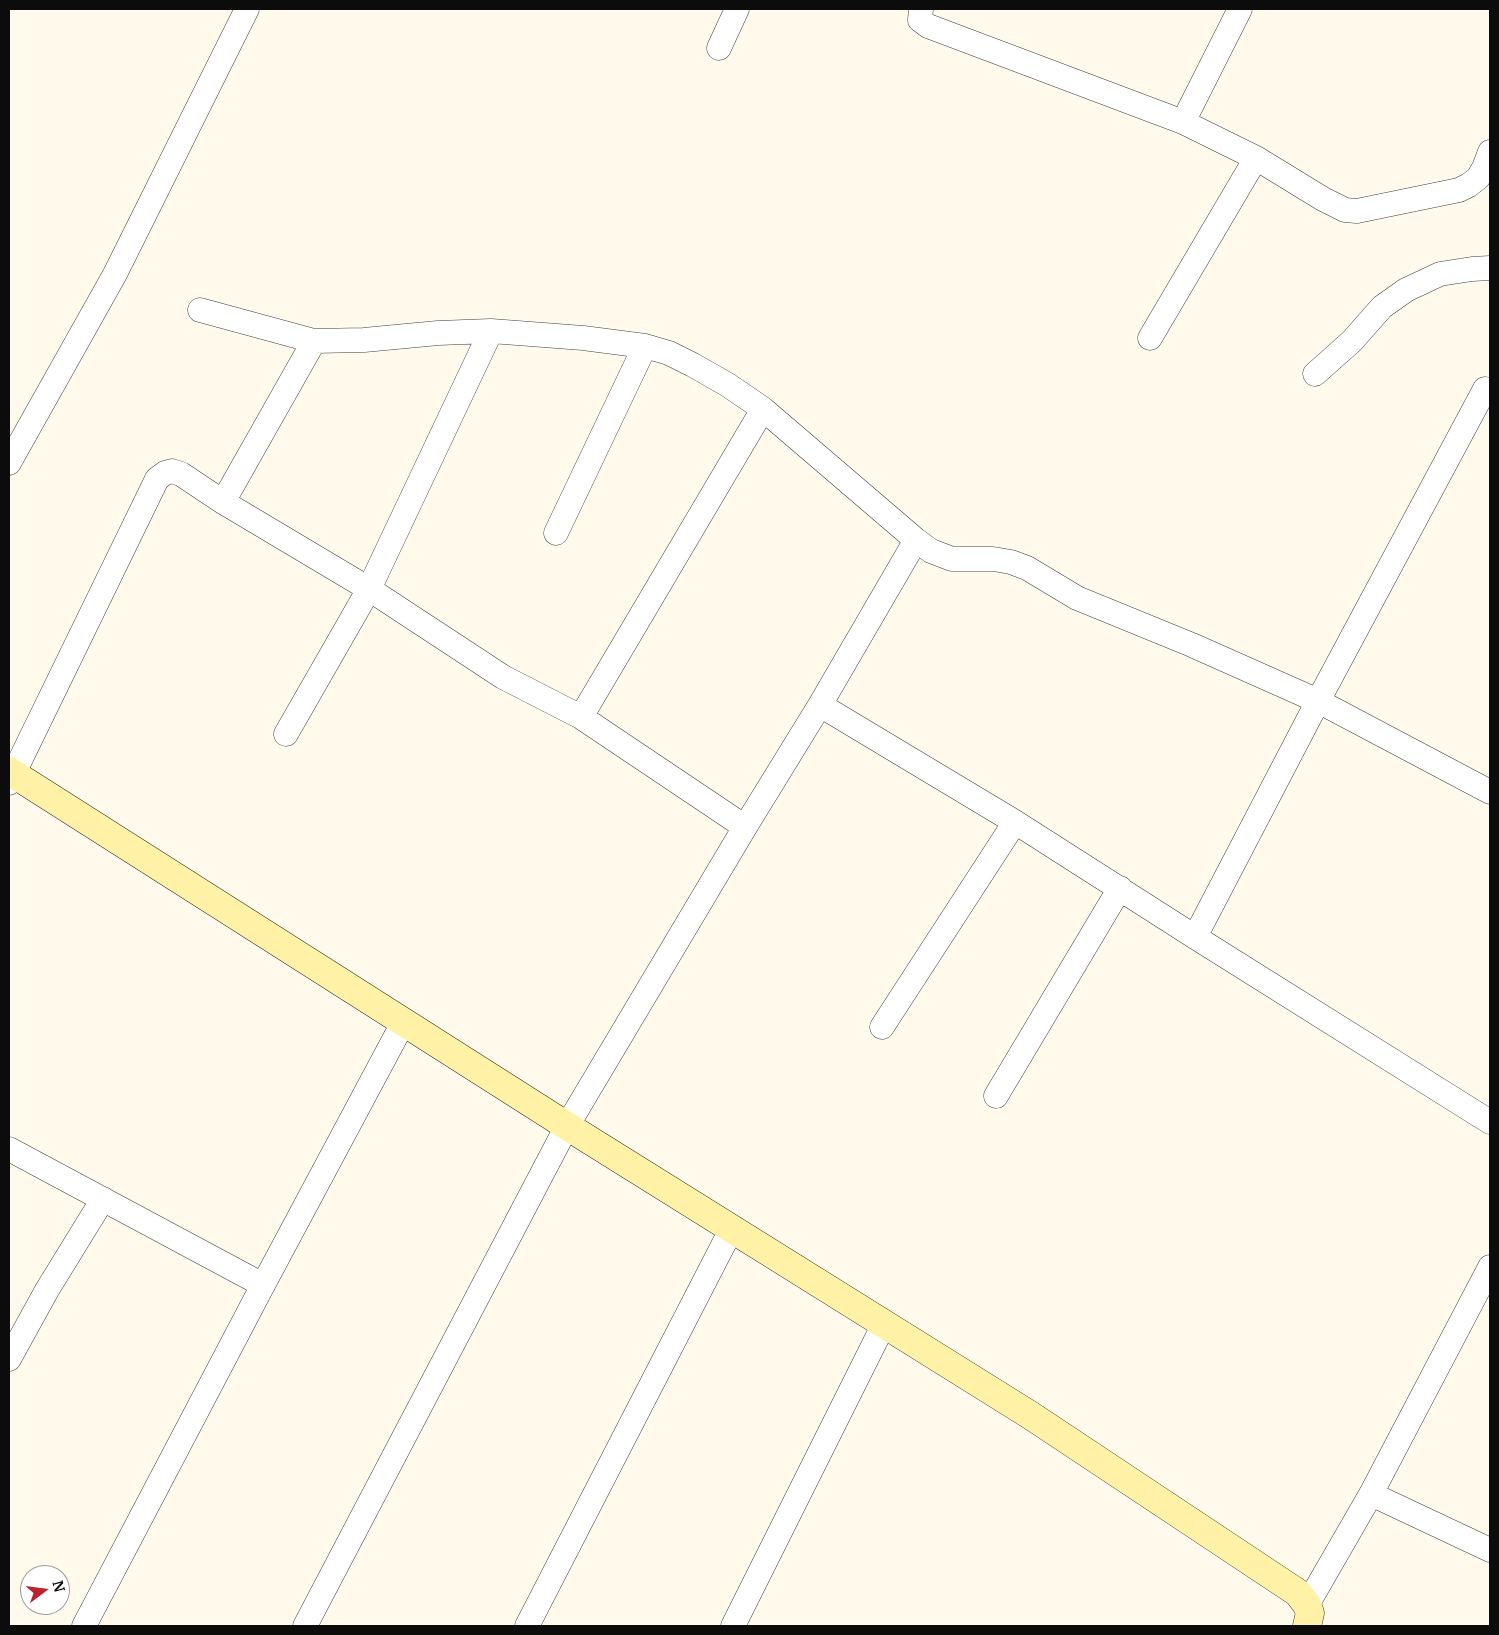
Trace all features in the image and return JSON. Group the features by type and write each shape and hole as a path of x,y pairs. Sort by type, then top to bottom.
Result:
{"street":[{"path":"9,463 115,274 247,9"},
{"path":"718,48 738,9"},
{"path":"922,9 920,20 928,26 1183,122 1256,158 1323,199 1345,210 1357,212 1459,190 1469,185 1481,173 1490,152"},
{"path":"1183,122 1240,9"},
{"path":"1150,338 1256,158"},
{"path":"1315,374 1352,341 1382,307 1406,290 1440,274 1472,268 1490,268"},
{"path":"200,310 314,341 364,340 438,333 491,331 583,338 645,346 669,353 728,384 763,409 932,552 952,559 993,559 1011,562 1027,568 1077,598 1192,645 1318,701 1490,792"},
{"path":"286,734 368,589 491,331"},
{"path":"223,502 314,341"},
{"path":"556,533 645,346"},
{"path":"1195,937 1318,701 1485,389"},
{"path":"581,717 763,409"},
{"path":"745,827 581,717 503,677 368,589 223,502 181,474 172,471 164,473 157,479 10,776 1030,1415 1298,1593 1307,1616"},
{"path":"305,1626 566,1126 820,705 916,540"},
{"path":"820,705 1015,822 1490,1122"},
{"path":"882,1027 1015,822"},
{"path":"996,1096 1120,888"},
{"path":"84,1626 403,1023"},
{"path":"9,1149 263,1285"},
{"path":"9,1359 46,1290 103,1199"},
{"path":"527,1626 732,1228"},
{"path":"1307,1616 1490,1267"},
{"path":"734,1626 884,1324"},
{"path":"1370,1494 1490,1550"}]}
